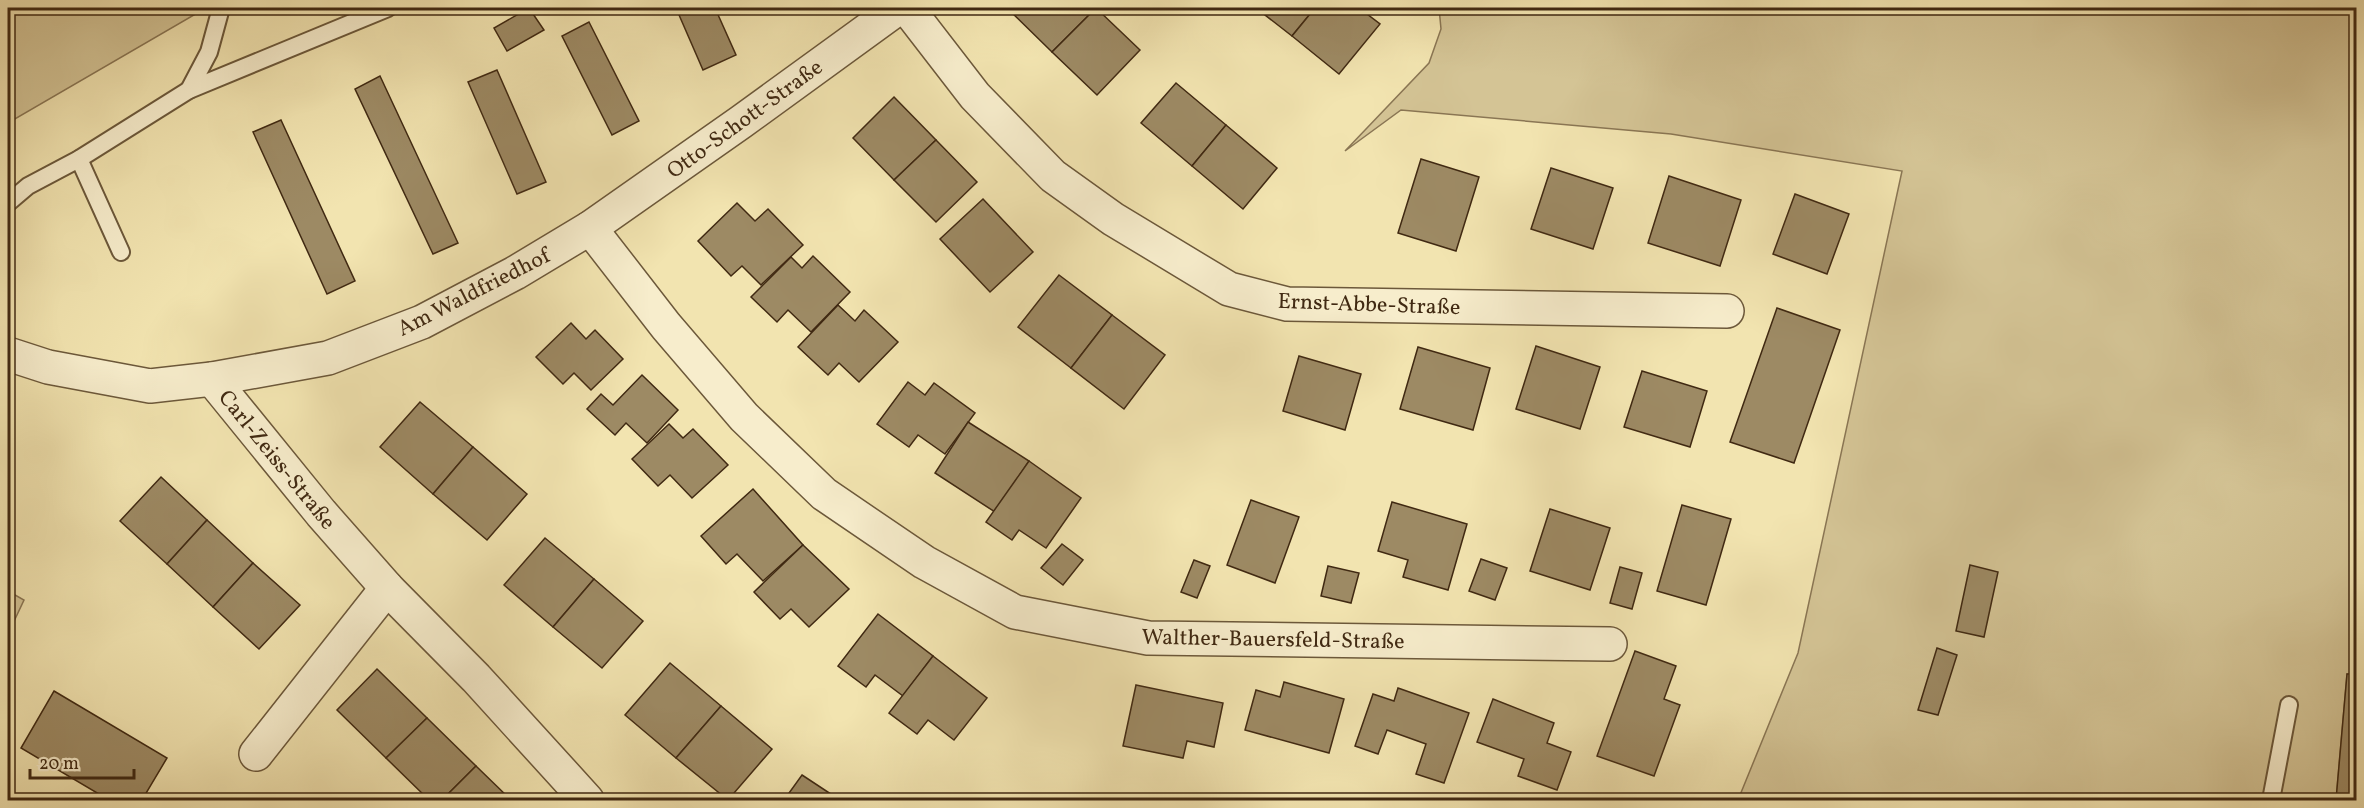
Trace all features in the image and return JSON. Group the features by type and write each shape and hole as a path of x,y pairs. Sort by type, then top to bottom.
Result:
{"street":[{"name":"Otto-Schott-Straße","path":"590,228 898,8"},
{"name":"Ernst-Abbe-Straße","path":"907,8 975,96 1053,176 1113,219 1229,289 1287,304 1727,311"},
{"name":"Am Waldfriedhof","path":"213,379 328,358 422,321 515,273 590,228"},
{"name":"Walther-Bauersfeld-Straße","path":"590,228 666,326 744,417 824,494 924,562 1014,612 1148,638 1610,644"},
{"name":"Carl-Zeiss-Straße","path":"8,354 48,367 150,386 213,379 321,513 387,588 476,678 586,800"},
{"path":"256,754 387,588"}],"lane":[{"path":"189,90 209,52 221,8"},
{"path":"8,203 28,186 79,159 189,90 388,8"},
{"path":"79,159 121,252"},
{"path":"2271,801 2289,705"}],"shaded area":[{"path":"8,8 206,8 8,123"},
{"path":"1439,8 2356,8 2356,674 2347,674 2336,800 1738,800 1798,653 1902,171 1671,134 1401,110 1345,151 1429,63 1441,29"},
{"path":"8,591 24,600 8,634"}],"building":[{"path":"529,8 544,30 507,51 494,28"},
{"path":"676,8 715,8 736,55 703,70"},
{"path":"1096,8 1052,52 1008,9"},
{"path":"1096,8 1140,50 1097,95 1052,52"},
{"path":"1256,8 1315,8 1292,36"},
{"path":"1315,8 1359,8 1380,24 1339,74 1292,36"},
{"path":"589,22 639,121 612,135 562,36"},
{"path":"497,70 546,182 517,194 468,82"},
{"path":"380,76 458,243 433,254 355,89"},
{"path":"1176,83 1226,125 1192,166 1141,123"},
{"path":"894,97 936,140 894,180 853,138"},
{"path":"281,120 355,281 327,294 253,132"},
{"path":"1226,125 1277,168 1243,209 1192,166"},
{"path":"936,140 977,182 936,222 894,180"},
{"path":"1421,159 1479,177 1456,251 1398,233"},
{"path":"1551,168 1613,188 1593,249 1531,229"},
{"path":"1669,176 1741,200 1720,266 1648,243"},
{"path":"1795,194 1849,214 1827,274 1773,254"},
{"path":"983,199 1033,252 990,292 940,239"},
{"path":"737,203 755,221 768,209 803,245 761,285 742,266 731,276 698,241"},
{"path":"813,256 850,292 811,332 788,310 777,322 751,297 791,257 802,268"},
{"path":"1059,275 1112,315 1071,368 1018,327"},
{"path":"838,305 855,321 864,310 898,342 859,382 839,363 828,375 798,347"},
{"path":"1777,308 1840,330 1794,463 1730,442"},
{"path":"1112,315 1165,355 1124,409 1071,368"},
{"path":"571,323 586,339 595,330 623,359 591,390 574,373 563,384 536,357"},
{"path":"1536,346 1600,367 1580,429 1516,409"},
{"path":"1418,347 1490,368 1473,430 1400,409"},
{"path":"1299,356 1361,374 1345,430 1283,411"},
{"path":"1642,371 1707,391 1690,447 1624,427"},
{"path":"642,375 678,410 647,443 626,423 615,435 587,409 601,394 613,405"},
{"path":"908,382 925,395 934,383 975,413 945,454 918,435 909,447 877,424"},
{"path":"420,402 473,447 433,494 380,447"},
{"path":"968,422 1029,461 995,512 935,473"},
{"path":"669,424 683,438 693,429 728,465 692,498 670,475 658,486 632,459"},
{"path":"473,447 527,494 487,540 433,494"},
{"path":"1029,461 1081,498 1046,548 1019,530 1012,540 986,522"},
{"path":"161,477 207,520 167,564 120,521"},
{"path":"753,489 803,545 763,581 737,554 726,564 701,536"},
{"path":"1251,500 1299,517 1275,583 1227,565"},
{"path":"1392,502 1467,524 1448,590 1403,577 1408,560 1378,551"},
{"path":"1682,505 1731,519 1706,605 1657,591"},
{"path":"1550,509 1610,528 1590,590 1530,571"},
{"path":"207,520 253,563 213,607 167,564"},
{"path":"545,538 594,579 553,627 504,585"},
{"path":"1062,544 1083,560 1063,585 1041,568"},
{"path":"803,545 849,589 809,627 791,609 780,619 754,592"},
{"path":"1481,559 1507,568 1495,600 1469,591"},
{"path":"1194,560 1210,566 1197,598 1181,592"},
{"path":"253,563 300,605 259,649 213,607"},
{"path":"1970,565 1998,572 1984,637 1956,631"},
{"path":"1328,566 1359,573 1351,603 1321,596"},
{"path":"1620,567 1642,573 1632,609 1610,603"},
{"path":"594,579 643,621 602,668 553,627"},
{"path":"878,614 933,656 903,696 875,675 866,687 838,666"},
{"path":"1937,648 1957,655 1938,715 1918,710"},
{"path":"1635,651 1676,666 1664,699 1680,705 1654,776 1597,756"},
{"path":"933,656 987,698 954,740 928,720 917,734 889,713"},
{"path":"670,663 721,706 676,758 625,715"},
{"path":"377,669 427,718 386,758 337,710"},
{"path":"2347,674 2356,674 2356,800 2336,800"},
{"path":"1284,682 1344,699 1329,753 1245,730 1256,690 1280,697"},
{"path":"1136,685 1223,703 1214,747 1187,741 1183,758 1123,746"},
{"path":"1398,688 1469,713 1444,783 1416,774 1426,744 1387,730 1378,754 1355,746 1373,694 1394,701"},
{"path":"54,691 167,758 142,800 109,800 21,748"},
{"path":"1493,699 1554,723 1547,743 1571,752 1557,790 1518,776 1524,759 1477,742"},
{"path":"721,706 772,749 728,800 676,758"},
{"path":"427,718 476,766 442,800 429,800 386,758"},
{"path":"476,766 511,800 442,800"},
{"path":"802,775 840,800 784,800"}]}
